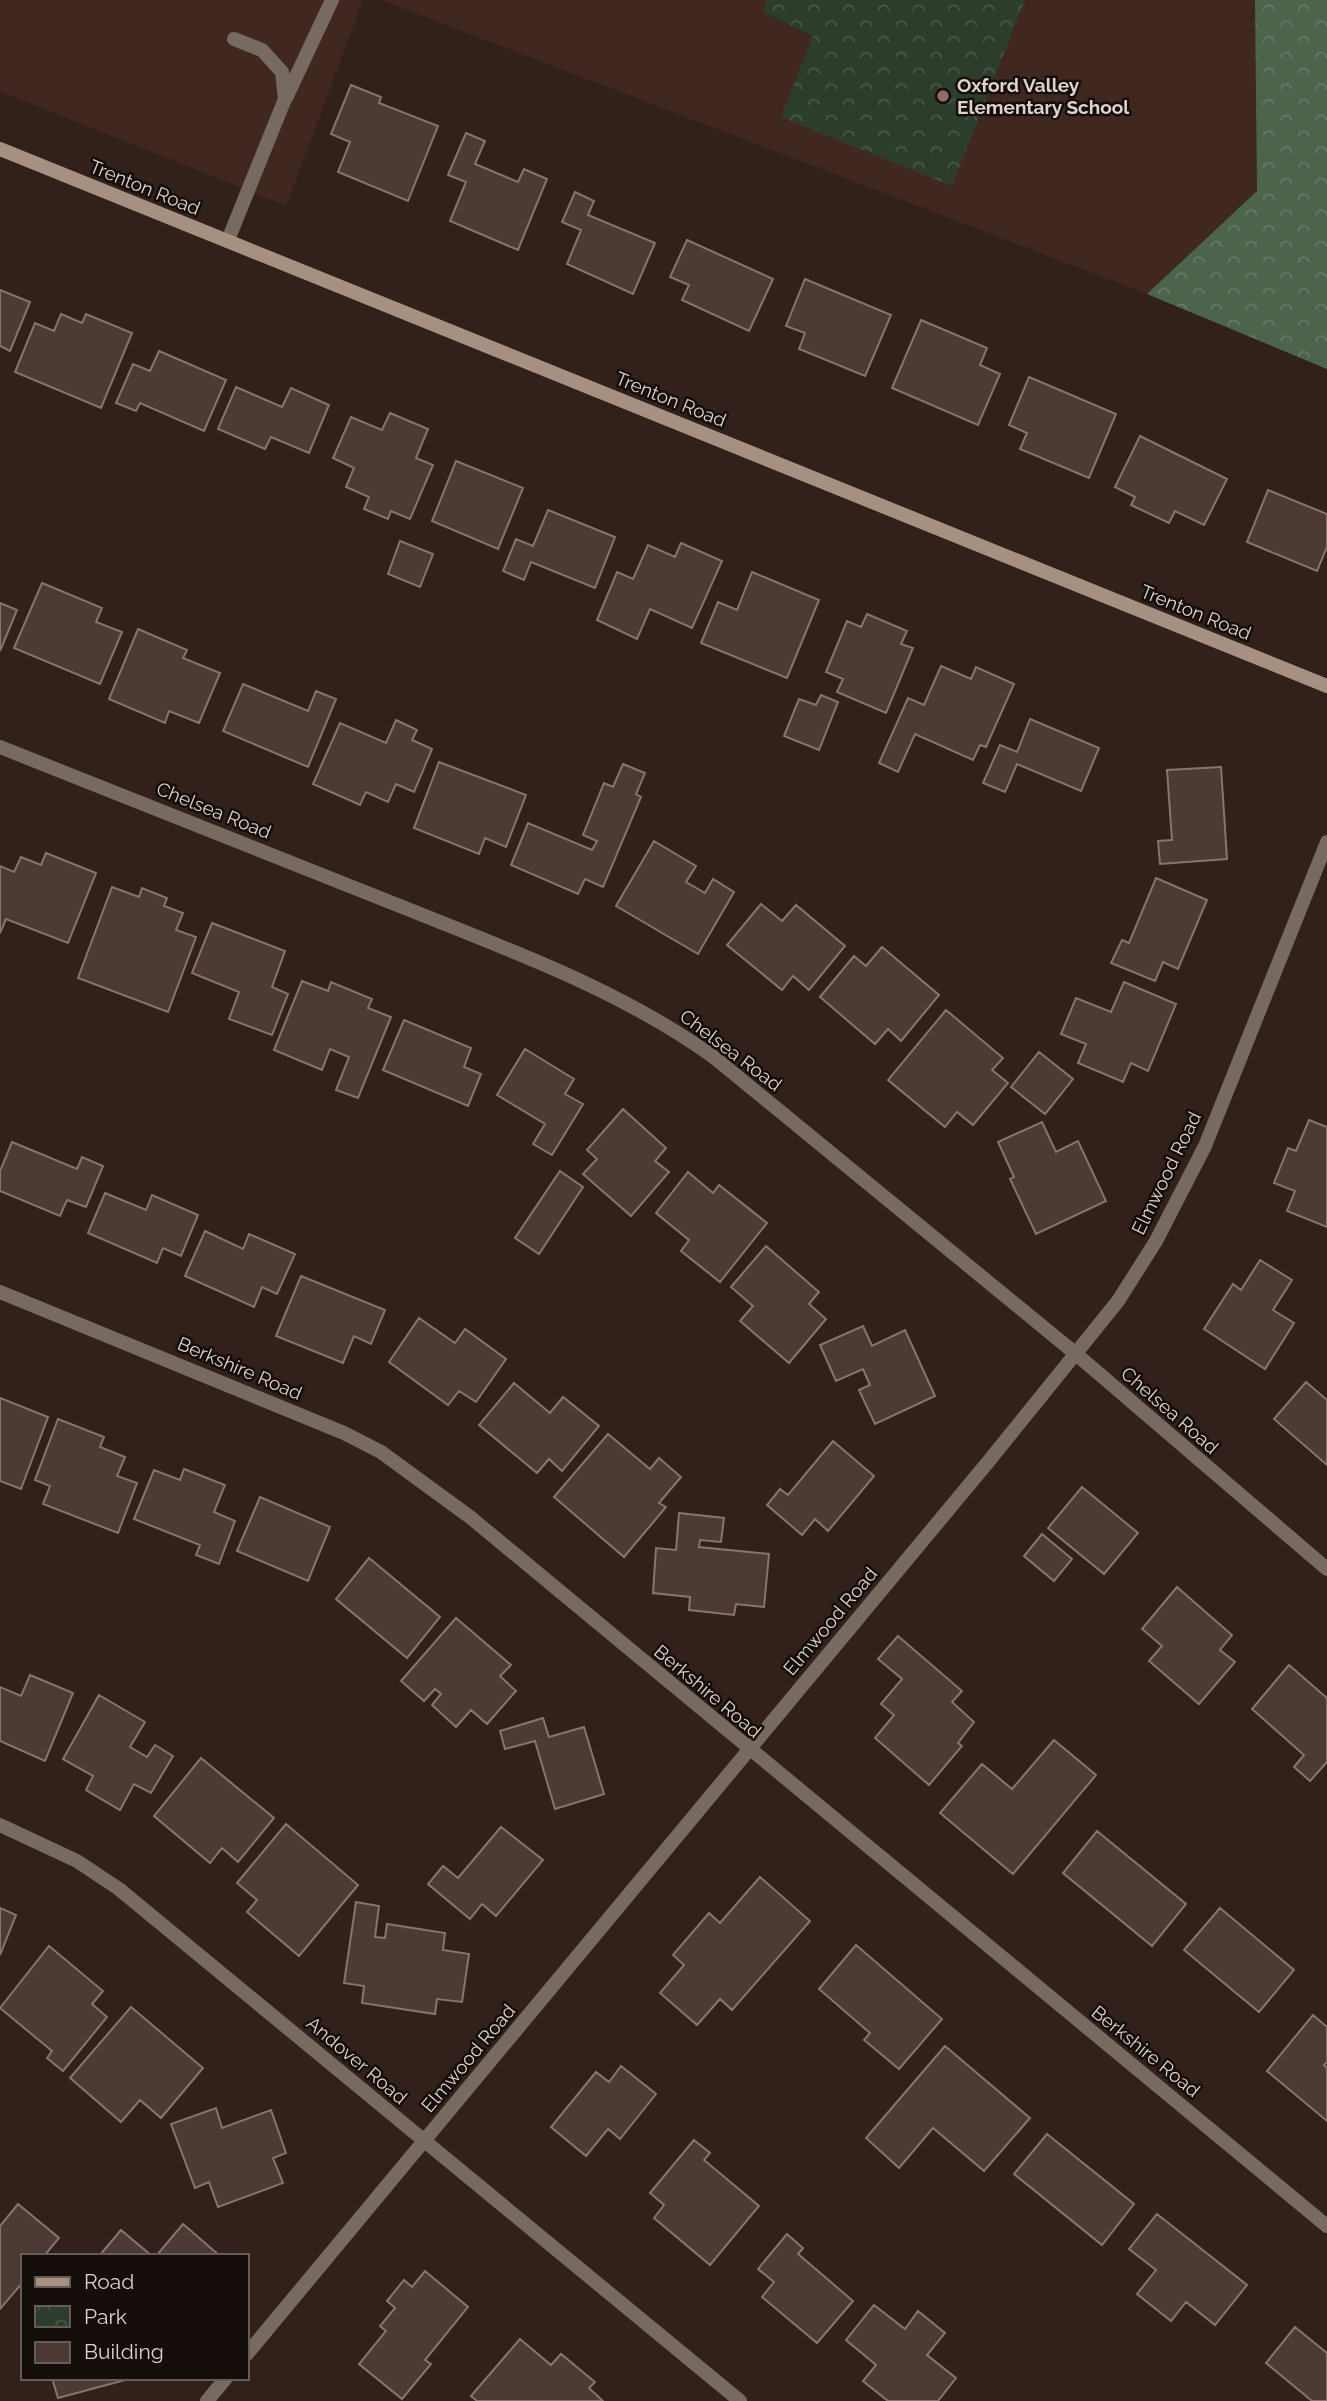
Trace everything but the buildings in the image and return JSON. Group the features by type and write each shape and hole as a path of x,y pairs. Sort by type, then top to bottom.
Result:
{"main road":[{"name":"Trenton Road","path":"0,149 1327,686"}],"street":[{"path":"228,240 285,99 332,0"},
{"path":"234,39 262,50 282,72 285,99"},
{"name":"Chelsea Road","path":"0,747 514,950 609,994 678,1031 715,1058 1076,1354 1327,1569"},
{"name":"Elmwood Road","path":"248,2353 1118,1301 1156,1241 1205,1146 1327,842"},
{"name":"Berkshire Road","path":"0,1292 344,1433 381,1452 470,1517 1327,2226"},
{"name":"Andover Road","path":"0,1825 77,1861 119,1889 740,2401"},
{"path":"207,2401 224,2380"}],"shaded area":[{"path":"0,0 363,0 286,206 0,91"},
{"name":"Oxford Valley Elementary School","path":"381,0 1255,0 1257,191 1147,294"}],"green space":[{"path":"768,0 1025,0 952,186 781,117 813,36 763,12"},
{"path":"1255,0 1327,0 1327,369 1147,294 1257,191"}],"place":[{"name":"Oxford Valley Elementary School","path":"943,96"}]}
